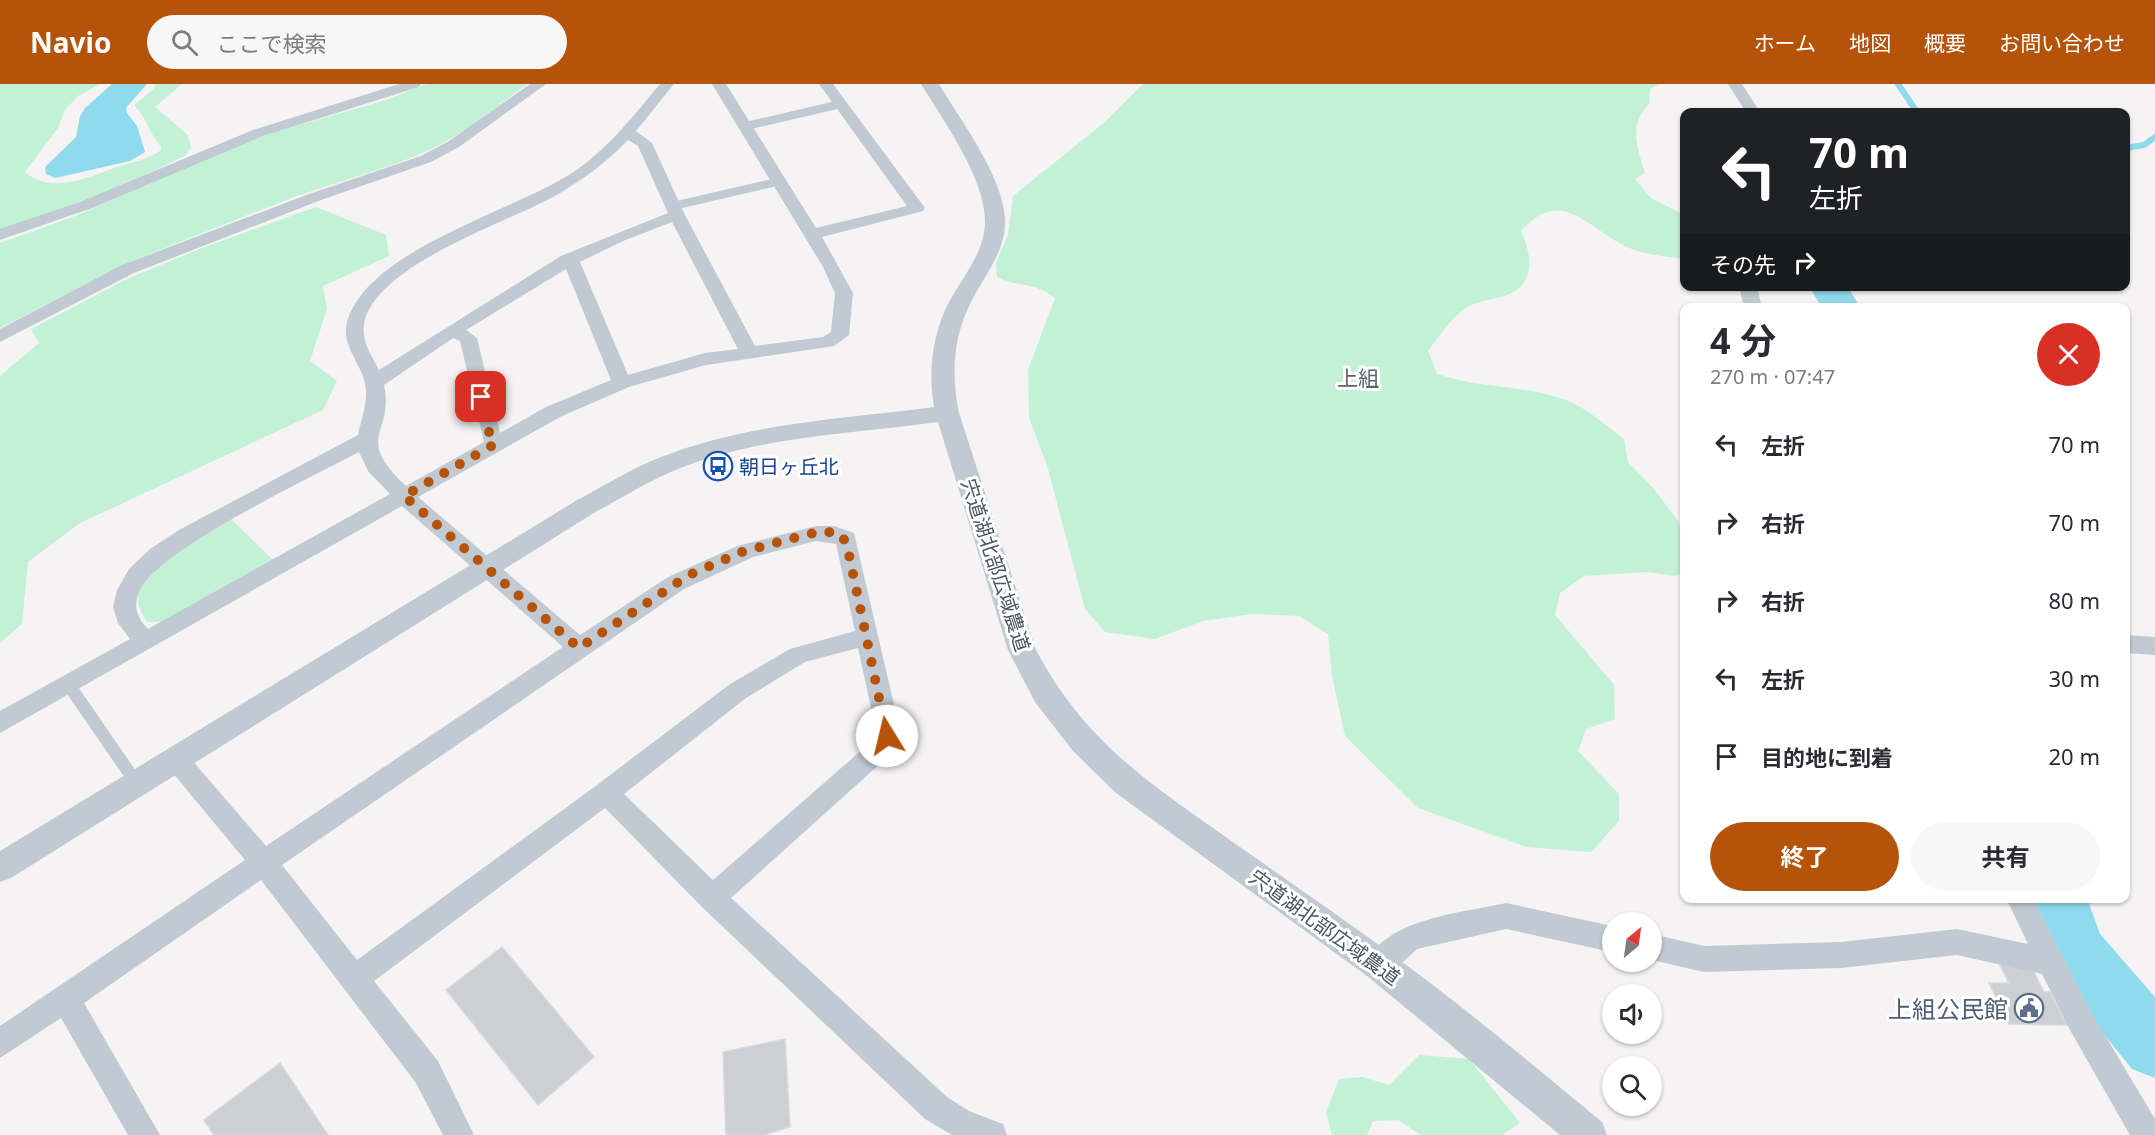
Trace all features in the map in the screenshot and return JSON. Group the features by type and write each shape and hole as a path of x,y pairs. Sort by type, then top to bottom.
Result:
{"street":[{"path":"0,235 86,205 258,133 414,84"},
{"path":"0,336 139,265 315,196 426,159 454,144 539,84"},
{"path":"579,648 404,496 371,460 367,440 374,415 375,382 355,339 355,324 363,305 388,278 418,255 452,236 535,201 569,182 618,145 667,84"},
{"path":"0,723 553,412 622,383 705,359 828,342 840,334 844,293 814,234 719,84"},
{"path":"814,234 917,208 826,84"},
{"name":"宍道湖北部広域農道","path":"930,84 988,192 995,218 993,238 983,266 954,314 944,349 941,383 947,413 1022,650 1045,693 1083,742 1127,784 1379,965 1468,1034 1588,1135"},
{"path":"1735,84 1750,108"},
{"path":"628,133 644,143 675,211 749,353"},
{"path":"375,382 532,279 625,232 675,211"},
{"path":"567,260 573,264 622,383"},
{"path":"452,331 468,338 490,436 495,444"},
{"path":"0,868 588,505 670,463 719,447 947,413"},
{"path":"145,641 129,623 124,607 128,590 137,575 158,555 186,535 367,440"},
{"path":"0,1043 689,575 742,552 822,531 841,534 846,539 887,726 883,746 712,898"},
{"path":"354,979 606,793 738,691 798,655 866,637"},
{"path":"2130,644 2155,646"},
{"path":"176,759 264,863 427,1072 459,1135"},
{"path":"606,793 712,898 936,1108 960,1123 992,1135"},
{"path":"2021,903 2080,1020 2147,1135"},
{"path":"1379,965 1410,938 1506,916 1602,937"},
{"path":"1662,949 1704,959 1840,955 1957,942 2050,962"},
{"path":"65,998 145,1135"}],"lane":[{"path":"746,126 841,104"},
{"path":"675,211 780,181"},
{"path":"68,684 128,771"}],"green space":[{"path":"0,84 100,84 78,96 65,110 58,128 25,172 36,179 58,183 70,182 145,158 161,150 161,146 134,105 154,89 155,84 182,84 155,107 188,135 191,147 185,156 112,190 0,231"},
{"path":"427,84 527,84 471,126 434,148 401,162 291,198 127,263 0,328 0,243 75,216 220,152 272,133 389,99"},
{"path":"1143,84 1660,84 1650,89 1649,104 1638,120 1637,145 1645,173 1635,179 1651,198 1680,213 1680,258 1632,249 1573,214 1561,211 1548,212 1535,218 1521,231 1529,260 1527,277 1522,285 1504,296 1468,306 1449,323 1428,351 1437,374 1468,382 1547,394 1571,402 1595,417 1624,439 1628,462 1654,489 1680,527 1680,574 1675,576 1647,572 1584,576 1560,593 1555,615 1614,685 1615,719 1586,729 1578,751 1619,794 1619,821 1591,852 1527,847 1418,808 1345,736 1332,676 1328,634 1299,616 1252,614 1203,621 1155,639 1105,632 1085,609 1047,465 1029,418 1028,370 1055,298 1038,288 997,277 996,263 1008,235 1013,196 1105,122"},
{"path":"316,207 386,235 389,256 323,286 327,309 310,361 337,381 323,410 80,523 28,562 22,624 0,643 0,376 39,343 31,329 129,278 202,248"},
{"path":"231,519 275,562 165,622 147,622 138,601 140,588 148,576 190,542"},
{"path":"1419,1055 1469,1059 1520,1123 1502,1135 1421,1135 1398,1120 1373,1121 1367,1135 1332,1135 1326,1112 1339,1079 1363,1077 1389,1085"}],"water":[{"path":"112,84 147,84 126,108 137,126 145,152 130,161 55,178 46,174 45,167 76,137 80,116 85,108"}],"building":[{"path":"502,947 594,1057 538,1105 446,990"},
{"name":"上組公民館","path":"1998,961 2029,962 2044,992 2050,992 2067,1025 2009,1024 1989,983 2009,983"},
{"path":"785,1039 790,1127 763,1135 726,1135 723,1052"},
{"path":"280,1063 328,1135 214,1135 204,1120"}],"waterway":[{"path":"1898,84 1914,108"},
{"path":"2130,147 2144,145 2155,137"},
{"path":"1831,291 1839,303"},
{"path":"2059,903 2076,952 2155,1046"}],"place":[{"name":"朝日ヶ丘北","path":"718,466"},
{"name":"上組公民館","path":"2029,1008"}],"district":[{"name":"上組","path":"1358,378"}],"route":[{"path":"481,397 490,436 495,444 404,496 579,648 689,575 742,552 790,539 822,531 841,534 846,539 887,726 887,736"}]}
